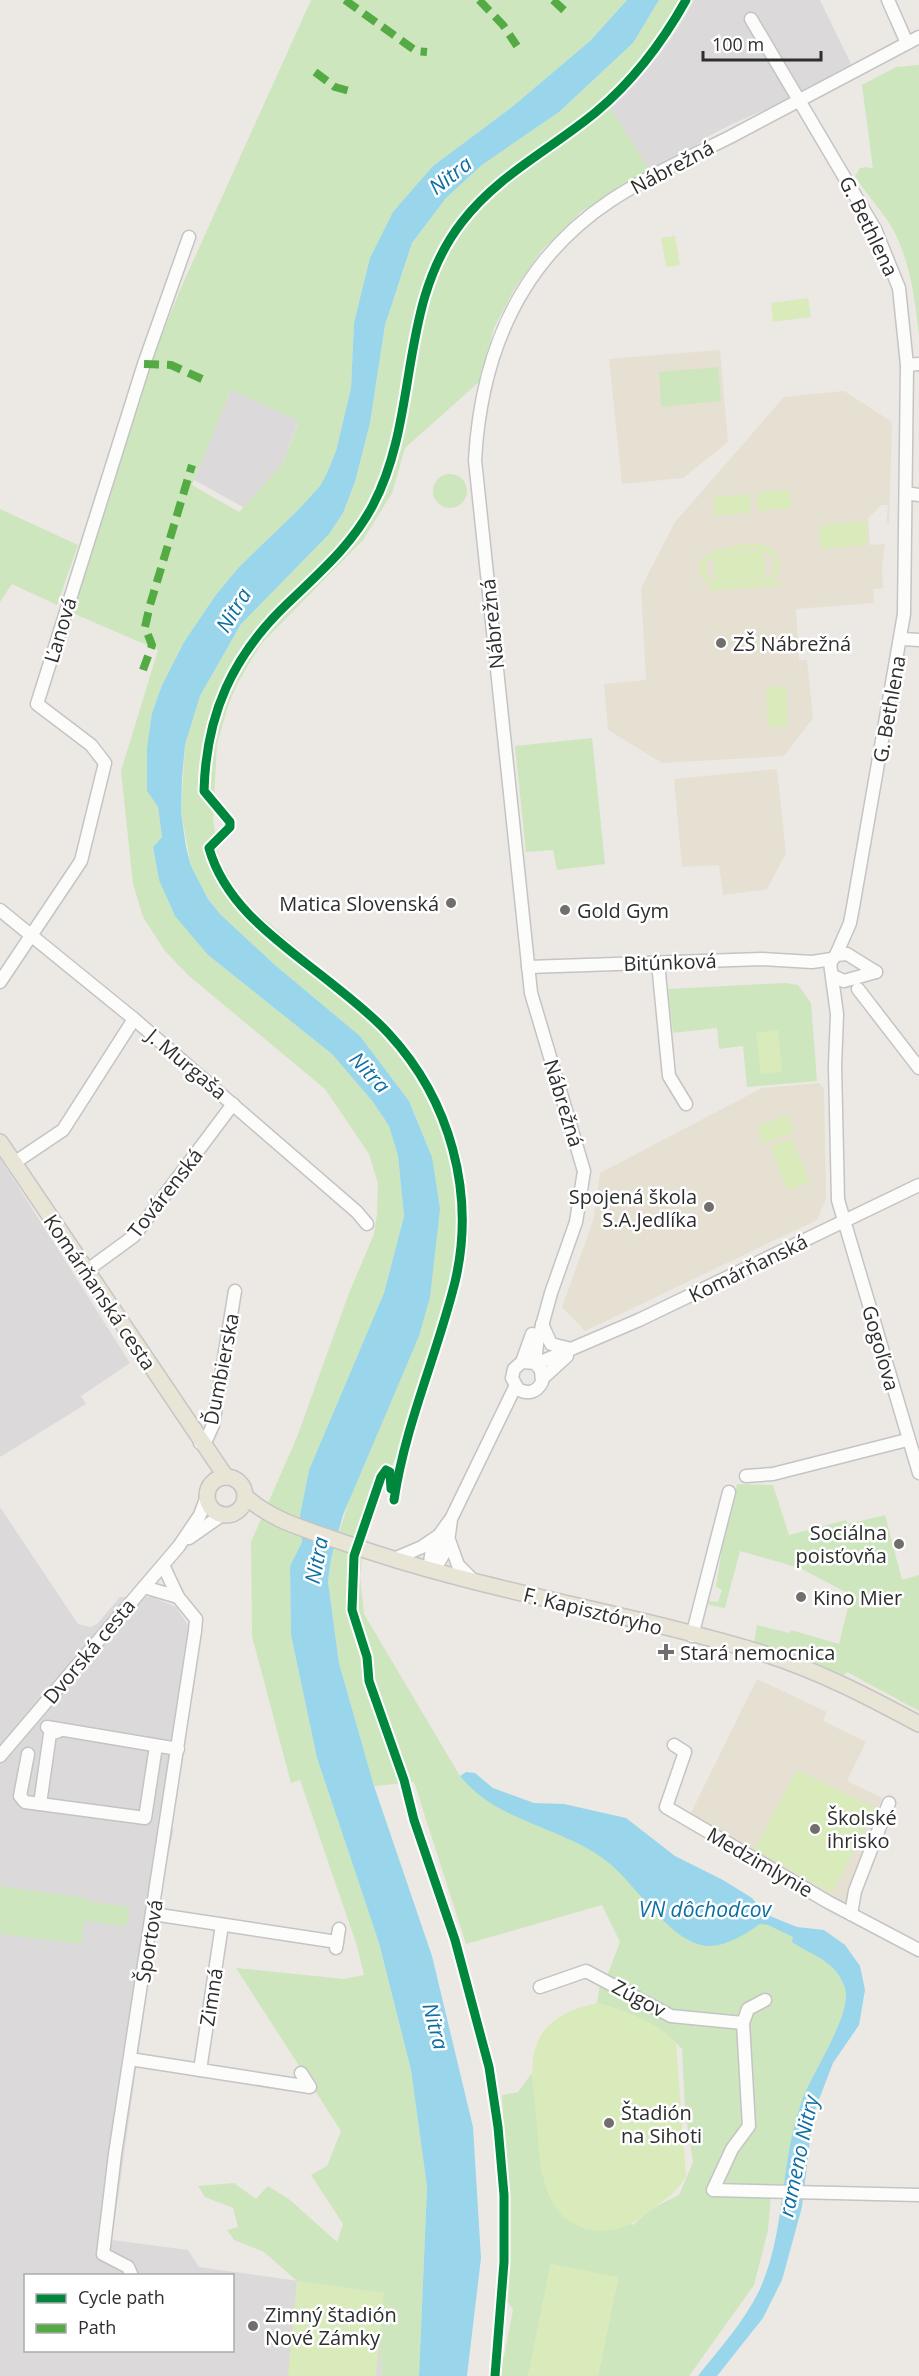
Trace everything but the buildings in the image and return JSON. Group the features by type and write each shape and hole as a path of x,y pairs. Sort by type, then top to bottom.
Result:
{"main road":[{"name":"Komárňanská cesta","path":"0,1142 200,1443 226,1477"},
{"name":"Komárňanská cesta","path":"200,1443 208,1492"},
{"path":"226,1477 239,1482 245,1496 279,1520 212,1510 208,1492 218,1478 226,1477"},
{"path":"229,1514 243,1506 245,1496"},
{"name":"F. Kapisztóryho","path":"279,1520 361,1549 476,1583 762,1653 838,1680 919,1724"}],"street":[{"path":"888,0 907,44"},
{"name":"G. Bethlena","path":"751,19 875,229 899,288 913,365 906,493 902,639 850,923 834,957"},
{"name":"Nábrežná","path":"535,1363 542,1324 551,1293 576,1222 584,1171 531,993 528,967 475,460 478,415 496,348 518,298 544,259 574,228 628,189 919,37"},
{"name":"Ľanová","path":"0,982 81,861 105,763 91,745 38,704 144,364 189,237"},
{"path":"906,493 919,495"},
{"path":"902,639 919,640"},
{"name":"J. Murgaša","path":"0,910 134,1019 357,1212 367,1224"},
{"name":"G. Bethlena","path":"850,923 853,958"},
{"path":"832,974 840,980 876,972 847,954 834,957 832,974 837,1014 835,1066 838,1200 844,1222"},
{"name":"Bitúnková","path":"528,967 762,959 812,962 834,957"},
{"path":"837,1014 857,968 853,958"},
{"name":"Bitúnková","path":"812,962 832,974"},
{"path":"658,963 669,1076 686,1104"},
{"path":"858,989 919,1068"},
{"path":"14,1163 63,1130 134,1019"},
{"name":"Továrenská","path":"86,1271 135,1236 233,1104"},
{"name":"Komárňanská","path":"443,1538 515,1387 512,1373 522,1362 535,1363 575,1349 919,1185"},
{"path":"838,1200 856,1210 870,1209"},
{"path":"822,1233 831,1222 838,1200"},
{"path":"822,1233 833,1234 851,1243 855,1229 870,1209"},
{"name":"Gogoľova","path":"844,1222 919,1473"},
{"name":"Ďumbierska","path":"200,1443 207,1438 213,1425 235,1291"},
{"name":"Nábrežná","path":"522,1362 551,1293"},
{"path":"542,1324 551,1344 575,1349"},
{"name":"Komárňanská","path":"500,1421 530,1392 538,1389 543,1378 575,1349"},
{"path":"535,1363 542,1370 543,1378"},
{"path":"515,1387 530,1392"},
{"path":"746,1476 772,1474 908,1440"},
{"name":"Dvorská cesta","path":"0,1756 179,1546 200,1515 208,1492"},
{"path":"692,1636 729,1492"},
{"name":"Dvorská cesta","path":"179,1546 208,1523 229,1514"},
{"path":"394,1559 443,1538"},
{"path":"431,1570 439,1564 443,1538"},
{"path":"443,1538 458,1566 476,1583"},
{"name":"Športová","path":"131,2274 128,2267 103,2254 196,1619 189,1608 177,1597 163,1565"},
{"path":"144,1587 177,1597"},
{"path":"34,1716 52,1731 178,1749"},
{"path":"40,1804 52,1731"},
{"name":"Medzimlynie","path":"674,1745 685,1752 666,1807 851,1914 919,1950"},
{"path":"28,1754 21,1796 25,1802 145,1818 156,1746"},
{"path":"851,1914 855,1891 889,1803"},
{"path":"153,1914 337,1940"},
{"name":"Zimná","path":"200,2070 222,1924"},
{"name":"Zúgov","path":"540,1987 586,1971 671,2016 743,2023"},
{"path":"765,2000 748,2009 743,2023 749,2126 732,2149 713,2190 919,2195"},
{"path":"130,2059 310,2087 301,2073"}],"shaded area":[{"path":"695,0 820,0 851,64 776,105 705,138 691,150 650,170 610,108 669,42"},
{"path":"720,350 728,442 683,478 622,484 609,359"},
{"path":"231,390 299,420 283,463 245,508 194,480"},
{"name":"ZŠ Nábrežná","path":"844,391 892,422 889,524 886,523 888,505 881,505 868,518 870,545 885,544 882,567 883,588 873,589 874,603 796,609 799,660 807,660 813,718 784,756 662,763 608,730 604,684 646,680 641,588 675,522 784,397"},
{"path":"777,769 786,853 767,889 723,895 719,865 682,867 674,779"},
{"name":"Spojená škola S.A.Jedlíka","path":"819,1083 824,1088 826,1199 817,1220 585,1331 562,1307 593,1221 600,1173 762,1088"},
{"path":"0,1158 130,1363 81,1396 86,1404 0,1457"},
{"path":"0,1507 78,1624 90,1627 97,1624 120,1597 152,1597 176,1607 189,1626 184,1682 161,1827 174,1829 163,1877 112,2240 188,2250 199,2267 384,2293 380,2341 382,2376 0,2376"},
{"path":"757,1679 827,1712 823,1721 866,1742 847,1781 882,1798 845,1905 690,1815"}],"green space":[{"path":"311,0 627,0 590,41 512,107 433,166 354,323 351,388 336,451 327,473 320,486 239,567 215,596 184,642 162,685 152,713 147,791 158,807 162,837 153,847 159,880 208,955 332,1054 373,1102 389,1126 398,1156 404,1216 384,1293 309,1470 300,1515 302,1542 290,1566 291,1635 317,1758 379,1943 411,2070 427,2187 419,2376 382,2376 380,2341 383,2293 297,2281 264,2252 234,2240 227,2230 238,2227 233,2208 205,2197 198,2186 234,2183 256,2199 268,2186 290,2200 337,2242 343,2224 311,2175 327,2166 341,2131 236,1968 344,1979 364,1975 357,1946 300,1780 291,1783 252,1636 251,1542 297,1437 349,1293 374,1234 378,1184 369,1154 325,1089 189,976 165,951 143,917 133,884 121,771 158,650 68,611 147,372 180,290","holes":["231,390 299,421 283,463 239,512 192,485"]},
{"path":"659,0 695,0 669,42 610,108 650,170 582,211 542,250 514,290 494,328 479,382 405,448 392,493 363,540 261,644 237,684 217,744 213,819 219,859 242,900 394,1031 439,1101 460,1149 465,1178 469,1238 444,1337 375,1509 363,1552 360,1576 364,1614 460,1776 809,1941 843,1970 852,1992 809,2107 797,2182 772,2186 768,2230 754,2285 689,2376 598,2376 618,2278 551,2264 528,2376 495,2376 504,2356 513,2310 505,2298 508,2218 502,2095 518,2092 532,2073 542,2174 633,2225 653,2208 679,2195 693,2162 685,2110 682,2049 664,2033 643,2020 597,2003 600,1985 604,1984 620,1942 602,1905 466,1944 414,1782 374,1786 339,1663 328,1582 331,1559 352,1491 432,1157 409,1101 360,1036 275,965 220,914 208,899 191,866 181,812 185,745 200,696 241,624 343,513 355,482 370,423 385,325 412,243 446,198 482,165 559,112 633,43"},
{"path":"919,65 919,336 912,283 900,245 886,218 855,176 860,168 873,169 862,85 896,67"},
{"path":"675,236 680,265 666,267 661,238"},
{"path":"808,298 811,317 773,322 771,303"},
{"path":"718,367 721,401 661,407 659,372"},
{"path":"450,474 462,479 467,491 462,503 450,508 438,503 433,491 438,479"},
{"path":"789,490 791,508 758,511 757,493"},
{"path":"749,494 751,512 715,516 713,497"},
{"path":"0,509 78,545 57,605 12,584 0,602"},
{"path":"866,521 868,545 821,549 819,526"},
{"path":"762,544 776,554 779,564 773,580 779,580 780,585 709,591 710,585 701,573 700,564 705,557 714,551 740,545","holes":["755,548 763,550 713,555","763,550 774,560 773,572 768,579 716,584 766,578","712,555 715,583 707,574 706,566"]},
{"path":"786,686 788,726 768,727 766,687"},
{"path":"592,738 605,864 557,870 553,850 526,852 515,746"},
{"path":"785,983 798,985 811,1003 817,1081 747,1087 743,1046 719,1049 717,1028 673,1033 668,989"},
{"path":"778,1030 782,1072 761,1074 756,1033"},
{"path":"788,1115 794,1132 763,1144 757,1127"},
{"path":"792,1139 809,1182 787,1190 770,1147"},
{"path":"737,1484 773,1485 789,1535 846,1520 848,1524 885,1515 902,1580 919,1575 919,1711 847,1672 844,1675 754,1644 757,1625 790,1633 791,1630 839,1644 851,1595 800,1568 740,1551 725,1608 709,1605 708,1601 718,1602 722,1590 716,1587"},
{"name":"Školské ihrisko","path":"797,1770 876,1808 832,1893 754,1850"},
{"path":"0,1886 87,1898 87,1901 130,1907 126,1927 85,1921 81,1944 0,1934"},
{"name":"Štadión na Sihoti","path":"597,2003 629,2013 650,2023 676,2043 686,2176 673,2193 641,2218 628,2225 608,2230 593,2230 575,2224 561,2214 552,2201 541,2167 532,2075 536,2046 545,2030 565,2014"},
{"path":"551,2264 618,2277 598,2376 528,2376"},
{"path":"297,2281 384,2293 376,2376 288,2376"}],"water":[{"name":"Nitra","path":"627,0 659,0 633,43 559,112 482,165 446,198 412,243 385,325 370,423 355,482 343,513 329,534 241,624 200,696 185,745 182,778 181,812 186,847 191,866 208,899 220,914 275,965 360,1036 409,1101 432,1157 440,1209 430,1297 419,1336 343,1515 331,1559 328,1582 339,1663 374,1786 432,1956 473,2127 481,2258 467,2376 419,2376 427,2187 411,2070 379,1943 317,1758 291,1635 290,1566 302,1542 300,1515 309,1470 384,1293 404,1216 398,1156 389,1126 373,1102 332,1054 208,955 175,916 159,880 153,847 162,837 158,807 147,791 147,748 152,713 162,685 184,642 215,596 239,567 298,510 320,486 327,473 336,451 351,388 354,323 370,258 393,212 433,166 512,107 590,41"},
{"name":"VN dôchodcov","path":"466,1772 475,1773 493,1788 534,1803 564,1804 626,1818 675,1856 723,1880 752,1898 765,1914 797,1927 824,1930 845,1945 860,1966 865,1990 859,2025 833,2063 813,2115 802,2207 782,2280 763,2318 717,2376 698,2376 746,2314 759,2291 768,2268 779,2221 795,2124 807,2089 843,2013 846,1999 845,1988 830,1965 792,1942 793,1937 768,1925 760,1924 740,1937 716,1945 701,1945 688,1940 664,1921 609,1863 572,1841 493,1805 460,1776"}],"marked path":[{"path":"345,0 416,51 427,52"},
{"path":"479,0 503,25 517,46"},
{"path":"553,0 567,13"},
{"path":"315,72 335,87 353,92"},
{"path":"144,364 171,365 202,379"},
{"path":"143,670 152,645 145,627 150,605 192,465"}],"cycle path":[{"path":"394,1500 413,1417 448,1309 461,1248 462,1215 453,1149 428,1088 410,1060 389,1034 361,1007 259,924 243,908 217,870 209,848 230,827 230,822 204,791 210,737 226,688 252,644 268,623 345,545 373,505 388,471 398,435 418,325 427,289 441,254 462,222 492,190 579,126 610,100 657,46 686,0"},
{"path":"391,1489 390,1472 386,1470 381,1477 354,1556 352,1610 367,1657 369,1681 404,1780 414,1820 455,1940 489,2067 498,2127 504,2195 504,2262 495,2376"}],"place":[{"name":"ZŠ Nábrežná","path":"721,643"},
{"name":"Matica Slovenská","path":"451,903"},
{"name":"Gold Gym","path":"565,910"},
{"name":"Spojená škola S.A.Jedlíka","path":"709,1207"},
{"name":"Sociálna poisťovňa","path":"899,1544"},
{"name":"Kino Mier","path":"801,1597"},
{"name":"Stará nemocnica","path":"666,1652"},
{"name":"Školské ihrisko","path":"815,1829"},
{"name":"Štadión na Sihoti","path":"609,2123"},
{"name":"Zimný štadión Nové Zámky","path":"253,2326"}],"water label":[{"name":"rameno Nitry","path":"798,2156"}]}
